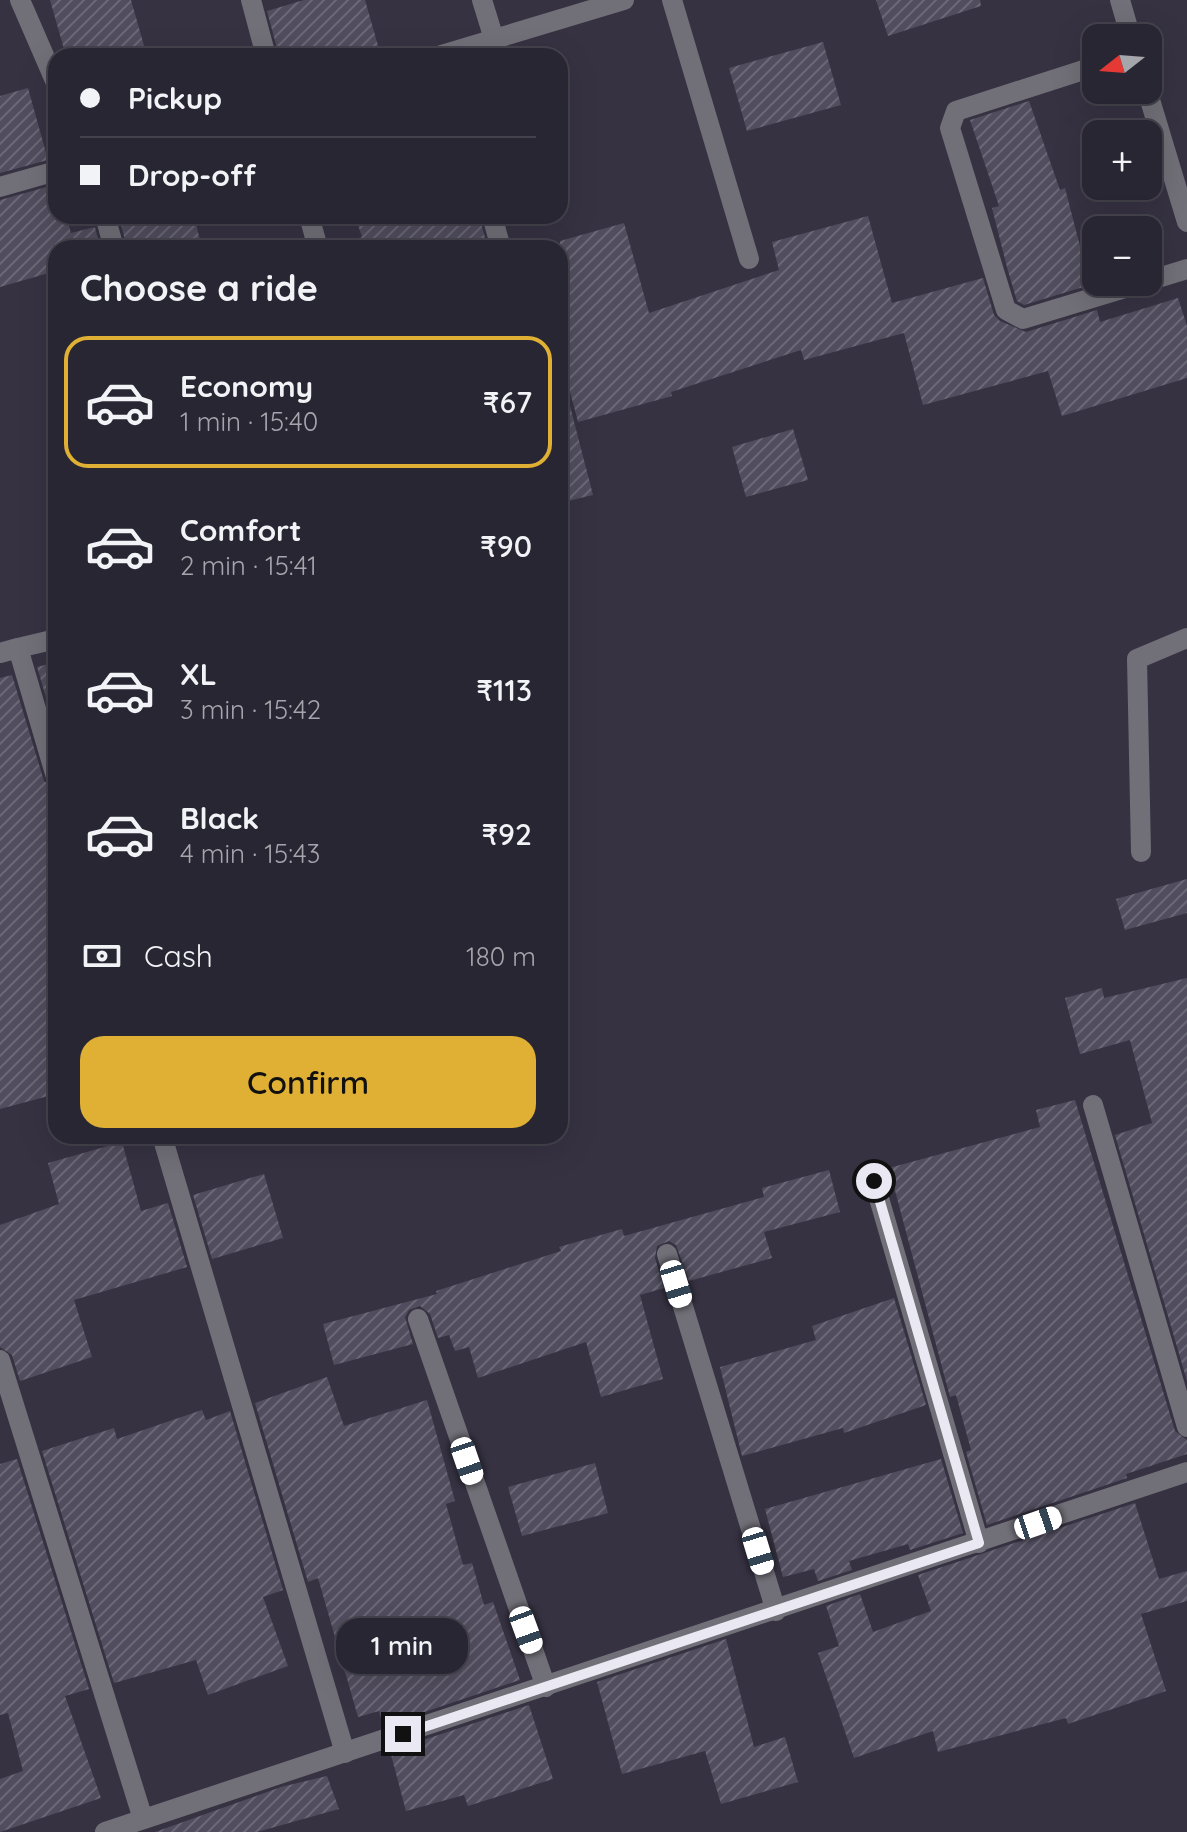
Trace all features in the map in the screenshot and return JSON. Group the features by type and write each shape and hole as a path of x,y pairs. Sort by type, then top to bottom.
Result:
{"street":[{"path":"20,0 48,65"},
{"path":"251,0 264,48"},
{"path":"482,0 494,39"},
{"path":"464,48 624,0"},
{"path":"672,0 749,259"},
{"path":"1120,0 1127,24"},
{"path":"1082,70 956,111 950,128 1006,310 1023,319 1100,296"},
{"path":"1151,104 1187,222"},
{"path":"0,187 48,173"},
{"path":"1162,277 1187,269"},
{"path":"1141,852 1137,659 1187,638"},
{"path":"48,641 9,651 48,756"},
{"path":"1093,1105 1187,1427"},
{"path":"164,1144 345,1753"},
{"path":"874,1181 979,1543"},
{"path":"667,1254 776,1611"},
{"path":"418,1319 546,1687"},
{"path":"0,1360 143,1819"},
{"path":"105,1832 1187,1472"}],"building":[{"path":"50,0 131,0 145,48 64,48"},
{"path":"304,0 365,0 379,48 277,48 267,11"},
{"path":"876,0 980,0 981,6 888,36"},
{"path":"823,42 841,105 747,131 729,68"},
{"path":"28,88 48,160 0,173 0,96"},
{"path":"1029,101 1060,190 1065,188 1082,254 1082,287 1024,305 1017,301 992,208 999,206 970,120"},
{"path":"48,187 48,224 68,224 71,233 95,227 98,240 48,240 48,273 0,287 0,200"},
{"path":"868,216 892,303 983,278 994,315 1000,321 1026,332 1097,310 1100,322 1178,298 1187,326 1187,378 1062,416 1048,371 923,405 904,333 804,360 801,350 671,392 672,396 578,422 568,384 568,240 564,240 624,223 649,313 779,270 772,242"},
{"path":"121,224 196,224 200,240 125,240"},
{"path":"358,224 481,224 486,240 351,240 362,237"},
{"path":"568,406 593,495 568,501"},
{"path":"793,429 808,480 746,497 732,447"},
{"path":"48,664 48,704 37,667"},
{"path":"12,675 44,781 48,784 48,1096 0,1109 0,678"},
{"path":"1187,879 1187,913 1125,930 1116,899"},
{"path":"1187,978 1187,1381 1115,1135 1152,1123 1130,1040 1080,1054 1065,998 1102,988 1104,998"},
{"path":"1075,1100 1175,1431 1187,1440 1187,1454 1126,1474 1127,1478 987,1525 966,1452 971,1450 956,1395 950,1397 889,1168 1040,1127 1036,1110"},
{"path":"123,1144 141,1211 168,1203 187,1267 74,1300 92,1357 20,1381 12,1355 0,1347 0,1225 59,1204 48,1163"},
{"path":"829,1170 840,1212 764,1232 772,1258 689,1281 676,1245 669,1241 657,1246 655,1258 664,1288 640,1295 663,1379 601,1397 586,1342 478,1378 469,1347 455,1351 449,1335 438,1338 430,1314 420,1306 409,1310 405,1317 413,1344 334,1365 323,1324 437,1294 436,1291 561,1251 559,1247 622,1229 624,1236 764,1197 762,1188"},
{"path":"264,1174 283,1238 212,1259 193,1195"},
{"path":"894,1298 926,1405 844,1433 843,1428 742,1456 720,1367 816,1340 812,1326"},
{"path":"327,1377 344,1426 427,1400 455,1501 446,1504 463,1565 472,1563 484,1605 493,1602 520,1680 383,1726 379,1711 358,1717 318,1578 308,1582 255,1403"},
{"path":"202,1410 206,1420 230,1411 283,1590 263,1597 288,1666 208,1695 196,1660 114,1683 42,1451 114,1428 117,1439"},
{"path":"17,1459 89,1689 65,1696 101,1798 0,1832 0,1779 23,1771 8,1713 0,1715 0,1464"},
{"path":"941,1459 963,1533 910,1550 908,1544 849,1561 852,1570 818,1581 814,1569 783,1577 765,1509"},
{"path":"595,1463 608,1513 522,1536 508,1487"},
{"path":"1135,1503 1159,1579 1187,1571 1187,1601 1141,1614 1166,1691 1068,1724 1066,1718 938,1752 933,1731 854,1758 818,1653 839,1646 826,1606 860,1594 873,1632 931,1611 918,1575"},
{"path":"726,1639 754,1747 785,1737 798,1782 721,1804 705,1751 622,1774 597,1682"},
{"path":"529,1705 553,1779 468,1806 464,1795 406,1811 390,1751"},
{"path":"327,1776 339,1809 257,1832 155,1832 281,1787"}],"route":[{"path":"403,1734 979,1543 874,1181"}]}
